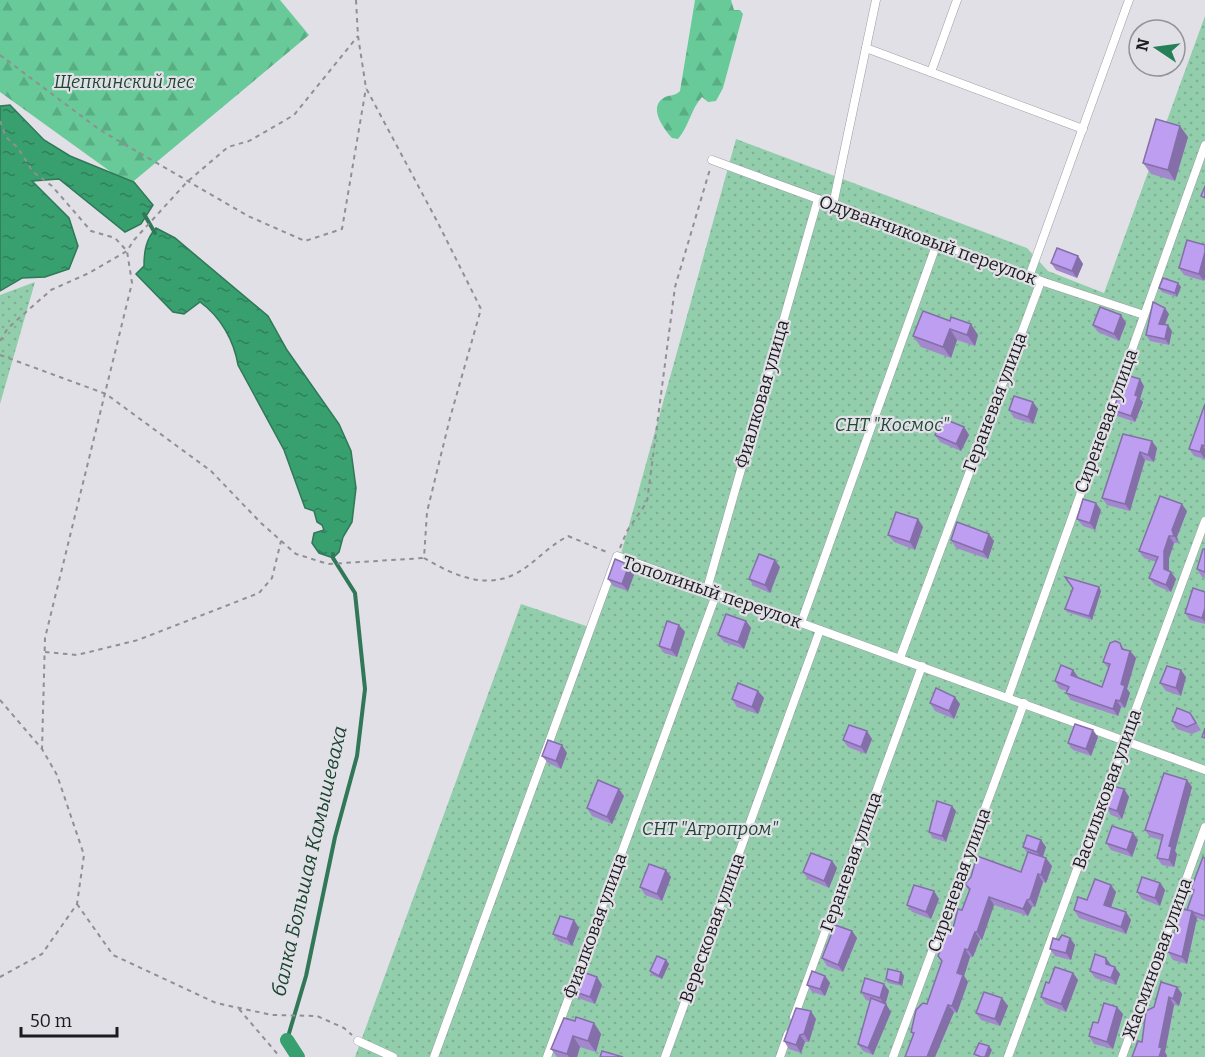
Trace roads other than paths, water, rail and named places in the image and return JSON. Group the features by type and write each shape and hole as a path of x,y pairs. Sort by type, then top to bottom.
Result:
{"lane":[{"path":"833,205 876,0"},
{"path":"931,72 957,0"},
{"path":"1029,277 1129,0"},
{"path":"866,48 1083,129"},
{"name":"Сиреневая улица","path":"1008,697 1205,145"},
{"name":"Одуванчиковый переулок","path":"712,160 1029,277 1144,315"},
{"name":"Фиалковая улица","path":"707,589 818,199"},
{"path":"801,623 937,243"},
{"name":"Гераневая улица","path":"900,658 1041,281"},
{"name":"Васильковая улица","path":"1008,1057 1205,520"},
{"name":"Тополиный переулок","path":"434,1057 617,556 1205,770"},
{"name":"Фиалковая улица","path":"547,1057 717,592"},
{"name":"Вересковая улица","path":"665,1057 820,630"},
{"name":"Гераневая улица","path":"780,1057 922,666"},
{"name":"Сиреневая улица","path":"893,1057 1024,703"},
{"name":"Жасминовая улица","path":"1122,1057 1205,827"},
{"path":"358,1041 393,1057"}],"water":[{"path":"10,105 44,140 70,156 134,182 153,205 141,224 125,232 59,179 32,181 69,218 78,246 69,269 45,277 22,278 0,291 0,106"},
{"path":"156,228 175,238 268,316 287,350 339,424 351,451 356,488 352,522 343,537 339,552 333,558 319,553 312,543 314,533 324,530 322,525 317,522 314,511 305,508 284,450 238,365 230,338 220,322 200,302 184,314 173,312 136,274 144,266 146,246"}],"waterway":[{"name":"балка Большая Камышеваха","path":"144,214 155,233"},
{"name":"балка Большая Камышеваха","path":"287,1040 306,976 335,837 357,756 365,689 355,593 333,558 333,554"},
{"name":"балка Большая Камышеваха","path":"287,1040 298,1057"}],"park label":[{"name":"Щепкинский лес","path":"124,82"},
{"name":"СНТ \"Космос\"","path":"892,425"},
{"name":"СНТ \"Агропром\"","path":"710,829"}]}
